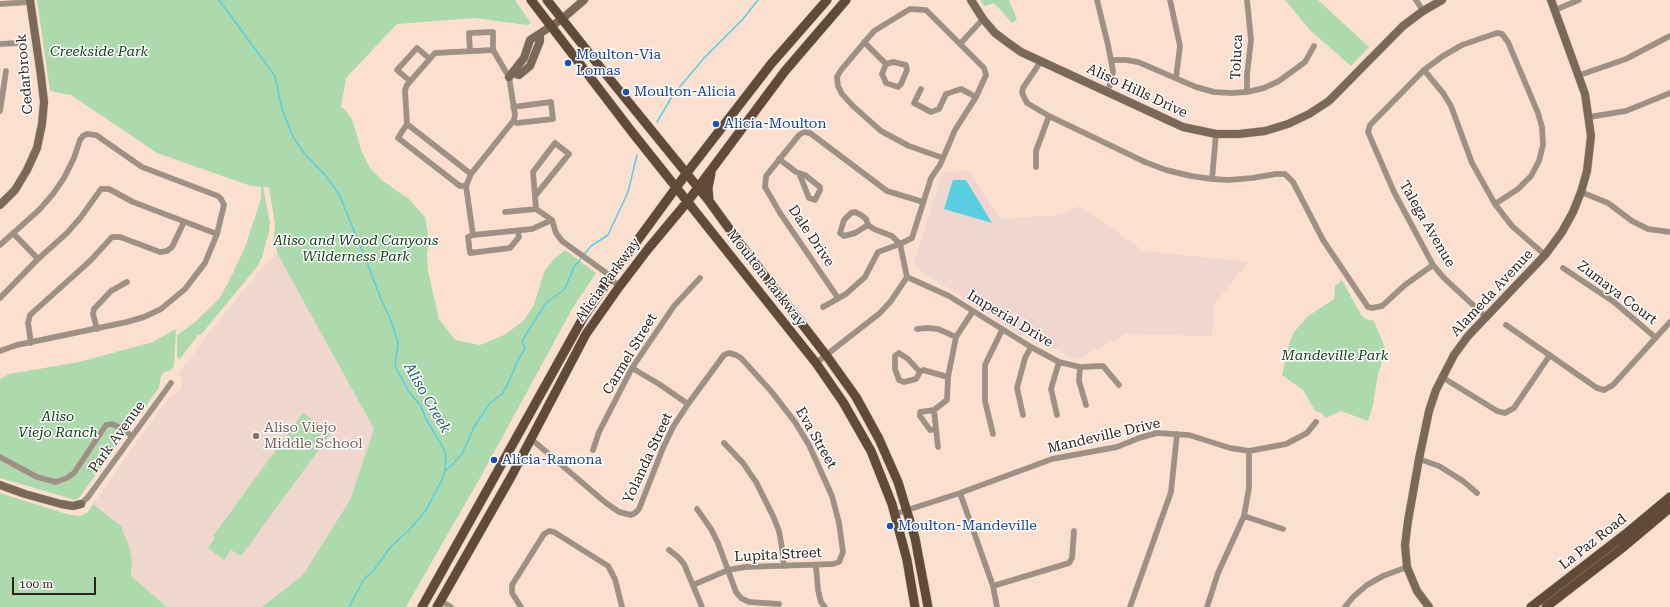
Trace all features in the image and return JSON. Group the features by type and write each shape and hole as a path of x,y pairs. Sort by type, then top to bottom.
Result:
{"main road":[{"name":"Moulton Parkway","path":"531,0 677,188 816,363 850,414 871,451 895,514 907,560 915,607"},
{"name":"Moulton Parkway","path":"548,0 709,201 740,245 826,355 856,397 871,422 898,482 908,510 922,568 928,607"},
{"name":"Alicia Parkway","path":"422,607 583,318 610,278 686,174 771,64 827,0"},
{"name":"Alicia Parkway","path":"439,604 511,477 530,438 586,334 619,286 688,202 785,71 846,0"},
{"path":"709,201 709,180 713,168"},
{"path":"520,432 530,438"},
{"name":"La Paz Road","path":"1531,607 1628,532 1670,497"},
{"name":"La Paz Road","path":"1546,607 1622,549 1670,508"},
{"path":"429,607 431,604 439,604 438,590 459,551 461,538"}],"street":[{"path":"511,75 524,58 530,40 552,27 584,0"},
{"name":"Aliso Hills Drive","path":"971,0 984,19 1007,42 1021,52 1183,127 1216,134 1239,134 1265,131 1288,124 1309,114 1329,101 1403,26 1423,11 1442,0"},
{"path":"1097,0 1113,71 1107,92"},
{"path":"1170,0 1180,46 1176,78"},
{"name":"Toluca","path":"1247,92 1247,75 1251,40 1247,7 1248,0"},
{"path":"1416,0 1423,11"},
{"name":"Alameda Avenue","path":"1429,607 1417,591 1407,567 1405,545 1419,459 1429,411 1442,377 1454,355 1468,336 1545,255 1562,232 1573,212 1581,192 1590,153 1591,136 1586,94 1550,0"},
{"path":"1555,10 1579,0"},
{"path":"0,4 30,1"},
{"name":"Cedarbrook","path":"0,205 15,190 27,170 37,148 42,124 44,102 30,1"},
{"path":"823,307 846,294 865,277 878,252 912,238 931,178 943,158 955,130 976,97 986,75 986,71 926,10 910,9 874,31 841,70 837,77 838,86 842,94 881,131 909,146 943,158"},
{"path":"960,44 984,19"},
{"path":"470,51 469,34 493,32 493,50 511,75 514,114 513,121 471,174 466,186 472,235"},
{"path":"1495,204 1518,189 1531,176 1539,161 1543,145 1542,126 1538,113 1508,42 1502,34 1492,34 1462,45 1443,56 1424,70 1443,93 1451,106 1472,163 1495,204 1512,226 1545,255"},
{"path":"1580,75 1626,59 1670,36"},
{"path":"864,42 886,64"},
{"path":"0,44 18,43"},
{"path":"1111,60 1138,62 1214,92 1247,92 1264,88 1292,73 1305,62 1314,46"},
{"path":"410,81 397,70 417,48 430,59"},
{"path":"466,186 460,186 398,138 407,124 405,90 410,81 435,53 493,50"},
{"path":"1041,61 1023,88 1022,93 1027,104 1145,162 1166,170 1191,176 1229,180 1285,174 1292,182 1323,240 1368,307 1372,308 1382,306 1433,265"},
{"path":"893,62 906,65 907,70 901,84 898,87 886,83 882,74 886,64 893,62"},
{"path":"0,111 6,70"},
{"name":"Talega Avenue","path":"1424,70 1373,122 1369,128 1369,136 1394,192 1433,265 1444,278 1486,317"},
{"path":"921,89 914,103 931,112 940,109 946,94 961,90 976,97"},
{"path":"1589,117 1626,111 1670,93"},
{"path":"513,107 551,102 553,119 517,124 513,121"},
{"path":"1036,168 1036,151 1049,116"},
{"path":"407,124 471,174"},
{"path":"799,173 809,198 815,200 820,187 809,178 779,159 799,135 804,132 810,133 887,191 923,202"},
{"path":"0,245 39,210 53,194 71,165 80,140 83,136 92,134 142,167 218,196 223,202 224,209 217,234 205,263 196,277 175,298 161,309 144,317 97,329 17,345 0,351"},
{"path":"1212,178 1216,134"},
{"path":"535,196 569,154 554,143 533,172 536,209"},
{"name":"Dale Drive","path":"779,159 766,176 765,187 780,213 838,298"},
{"path":"0,298 38,259 67,233 81,217 98,191 105,188 133,202 217,234"},
{"path":"1581,192 1608,203 1632,221 1648,229 1670,232"},
{"path":"505,212 536,209 552,220 556,233 564,242 594,264 619,286"},
{"path":"816,363 880,313 891,301 907,277 900,244 892,236 868,225 866,220 861,215 855,212 851,213 844,220 840,233 844,236 855,233 868,225"},
{"path":"518,231 519,237 510,248 470,253 468,237 472,235 532,229 552,220"},
{"path":"31,343 28,323 30,315 90,261 112,237 120,237 163,252 172,247 184,222"},
{"path":"13,233 38,259"},
{"name":"Zumaya Court","path":"1563,268 1614,302 1656,338"},
{"name":"Imperial Drive","path":"907,277 950,296 1031,348 1059,362 1080,368 1103,366 1119,385"},
{"name":"Carmel Street","path":"594,450 600,432 632,368 674,306 700,278"},
{"path":"97,329 93,314 94,309 111,291 127,282"},
{"path":"936,429 930,430 920,416 920,412 934,410 947,400 948,377 956,337 973,311"},
{"path":"1506,325 1597,388 1604,390 1613,385 1670,322"},
{"path":"917,329 938,329 956,337"},
{"path":"993,434 985,401 986,365 1002,330"},
{"path":"1023,415 1017,388 1025,358 1031,348"},
{"path":"920,372 908,359 899,353 894,356 896,369 900,380 904,382 916,379 923,370 948,377"},
{"name":"Yolanda Street","path":"530,438 606,503 619,512 631,515 636,513 673,426 720,359 729,354"},
{"name":"Eva Street","path":"729,354 736,355 741,358 771,391 795,422 809,445 832,496 839,523 843,552 842,558"},
{"path":"1442,377 1496,411 1506,413 1514,408 1550,355"},
{"path":"1057,415 1051,389 1059,362"},
{"path":"632,368 688,404"},
{"path":"1080,368 1079,381 1086,405"},
{"name":"Park Avenue","path":"81,504 88,497 171,383"},
{"path":"934,410 938,447"},
{"name":"Mandeville Drive","path":"895,514 960,493 1052,459 1117,447 1139,438 1157,433 1177,434 1202,438 1230,448 1249,450 1286,444 1307,432 1316,422"},
{"path":"0,457 38,477 56,482 67,478 74,473 106,426 112,424 132,436"},
{"path":"1130,607 1171,492 1177,434"},
{"path":"724,443 743,463 756,482 773,516 779,531 784,566"},
{"path":"1207,607 1218,573 1244,516 1249,488 1249,450"},
{"path":"1419,459 1439,466 1463,481 1477,493"},
{"path":"0,485 61,504 73,506 81,504"},
{"path":"960,493 993,586 997,607"},
{"path":"697,509 711,529 718,543 736,592 741,598 749,602 779,604"},
{"path":"1244,516 1283,529"},
{"path":"993,586 1069,563 1072,558 1074,530"},
{"path":"521,607 512,594 512,585 544,534 549,531 554,532 608,566 615,579 622,607"},
{"path":"669,550 684,564 702,607"},
{"name":"Lupita Street","path":"693,585 728,570 745,567 816,566 833,564 839,562 842,558"},
{"path":"816,566 818,590 824,607"},
{"path":"1345,607 1367,585 1383,576 1407,567"},
{"path":"439,604 451,607"}],"shaded area":[{"path":"970,171 1000,219 1059,215 1079,206 1144,251 1248,262 1214,305 1212,336 1126,334 1077,359 1016,332 923,272 913,264 943,172"},
{"name":"Aliso Viejo Middle School","path":"277,253 374,429 350,500 303,576 262,607 167,607 131,576 132,561 129,546 121,526 93,504 164,404 170,397 178,393 182,387 182,380 179,374 204,339 261,269"}],"green space":[{"name":"Aliso and Wood Canyons Wilderness Park","path":"37,0 515,0 531,23 527,25 474,18 397,24 346,78 341,107 352,119 362,152 370,168 383,181 409,199 425,217 429,241 427,255 428,271 439,319 455,340 480,345 506,334 524,320 534,305 544,272 554,259 565,250 596,273 572,309 484,471 406,607 262,607 303,575 350,500 374,429 277,253 273,243 275,224 269,187 263,187 270,222 269,232 262,257 257,267 204,331 198,335 179,360 177,356 177,335 194,323 219,299 245,247 261,199 261,187 251,186 157,153 71,95 50,91"},
{"path":"980,0 1009,0 1017,19 1012,23 994,3 984,6"},
{"path":"1285,0 1318,0 1369,47 1351,66 1311,31"},
{"name":"Mandeville Park","path":"1342,280 1361,315 1366,319 1374,321 1386,350 1378,374 1373,405 1368,421 1341,411 1326,418 1322,413 1315,411 1303,390 1282,375 1289,344 1294,332 1308,316 1334,299 1335,286"},
{"name":"Aliso Viejo Ranch","path":"176,329 174,366 171,370 164,372 161,376 159,388 78,499 74,500 0,478 0,379 9,374 79,362 153,342"},
{"path":"303,413 331,433 241,556 231,550 224,560 208,548 215,538 213,536"},
{"path":"0,493 70,515 80,516 88,512 93,504 121,526 129,546 132,561 131,576 167,607 0,607"}],"water":[{"path":"953,180 966,180 992,223 944,209"}],"waterway":[{"name":"Aliso Creek","path":"219,0 275,76 282,109 293,137 304,153 326,176 339,194 390,318 398,343 395,366 409,392 421,406 426,419 444,449 446,458 445,471 441,482 426,510 412,527 390,548 373,571 364,579 349,607"},
{"path":"657,122 673,95 704,58 743,19 758,0"},
{"path":"445,471 462,454 474,427 489,404 501,395 507,386 518,360 525,349 522,341 546,303 565,289 574,267 591,246 608,235 628,192 637,155"}],"place":[{"name":"Moulton-Via Lomas","path":"568,63"},
{"name":"Moulton-Alicia","path":"626,92"},
{"name":"Alicia-Moulton","path":"716,124"},
{"name":"Aliso Viejo Middle School","path":"256,436"},
{"name":"Alicia-Ramona","path":"494,460"},
{"name":"Moulton-Mandeville","path":"890,526"}],"park label":[{"name":"Creekside Park","path":"99,52"}]}
